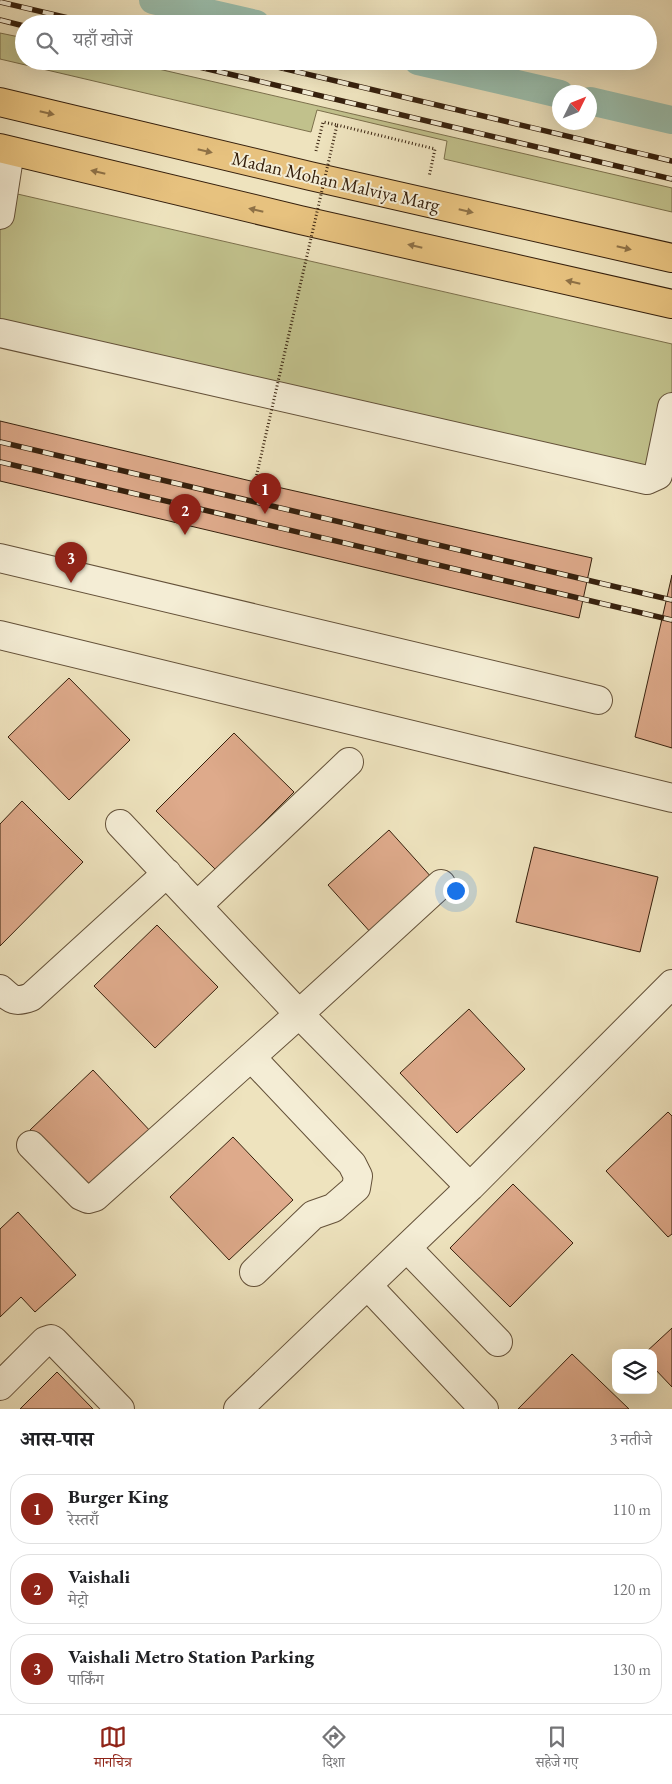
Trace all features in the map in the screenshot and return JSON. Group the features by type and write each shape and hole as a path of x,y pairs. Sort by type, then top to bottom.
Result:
{"main road":[{"name":"Madan Mohan Malviya Marg","path":"0,102 310,176 672,258"},
{"path":"5,150 300,220 672,304"}],"street":[{"path":"0,215 5,150"},
{"path":"0,333 647,480 658,475 672,407"},
{"path":"0,558 598,700"},
{"path":"0,635 672,798"},
{"path":"198,905 349,762"},
{"path":"120,824 299,1014 470,1186"},
{"path":"0,989 10,999 20,1001 31,997 167,873"},
{"path":"31,1146 81,1196 95,1197 441,884"},
{"path":"238,1409 407,1248 672,984"},
{"path":"251,1057 352,1164 358,1176 356,1188 333,1208 313,1215 254,1272"},
{"path":"407,1248 498,1342"},
{"path":"368,1286 484,1409"},
{"path":"0,1386 45,1341 51,1339 120,1409"}],"path":[{"path":"323,122 435,149"},
{"path":"255,482 337,126"}],"green space":[{"path":"0,33 15,36 15,63 0,59"},
{"path":"47,70 163,70 672,188 672,212 444,159 447,141 317,110 311,132"},
{"path":"0,190 672,344 672,476 0,322"}],"building":[{"path":"0,421 255,482 592,558 579,618 0,481"},
{"path":"672,575 672,748 635,737"},
{"path":"69,678 130,740 69,800 8,737"},
{"path":"234,733 294,792 216,870 156,811"},
{"path":"22,801 83,862 0,946 0,824"},
{"path":"389,830 433,879 372,934 328,885"},
{"path":"534,847 658,877 640,952 516,922"},
{"path":"157,925 218,987 155,1048 94,986"},
{"path":"469,1009 525,1069 457,1133 400,1073"},
{"path":"93,1070 153,1134 90,1193 30,1130"},
{"path":"668,1112 672,1116 672,1234 668,1237 606,1171"},
{"path":"233,1137 293,1200 229,1260 170,1197"},
{"path":"513,1184 573,1243 510,1307 450,1248"},
{"path":"18,1212 76,1275 35,1312 21,1297 0,1317 0,1229"},
{"path":"672,1328 672,1387 657,1371 657,1349 649,1349"},
{"path":"572,1354 629,1409 518,1409"},
{"path":"57,1372 93,1409 20,1409"}],"waterway":[{"path":"153,0 217,15"},
{"path":"457,70 552,92"},
{"path":"597,103 672,120"}],"railway":[{"path":"0,2 56,15"},
{"path":"0,20 15,24"},
{"path":"212,70 672,179"},
{"path":"290,70 672,161"},
{"path":"0,442 672,600"},
{"path":"0,462 672,620"}],"place":[{"name":"Burger King","path":"265,514"},
{"name":"Vaishali","path":"185,535"},
{"name":"Vaishali Metro Station Parking","path":"71,583"}]}
